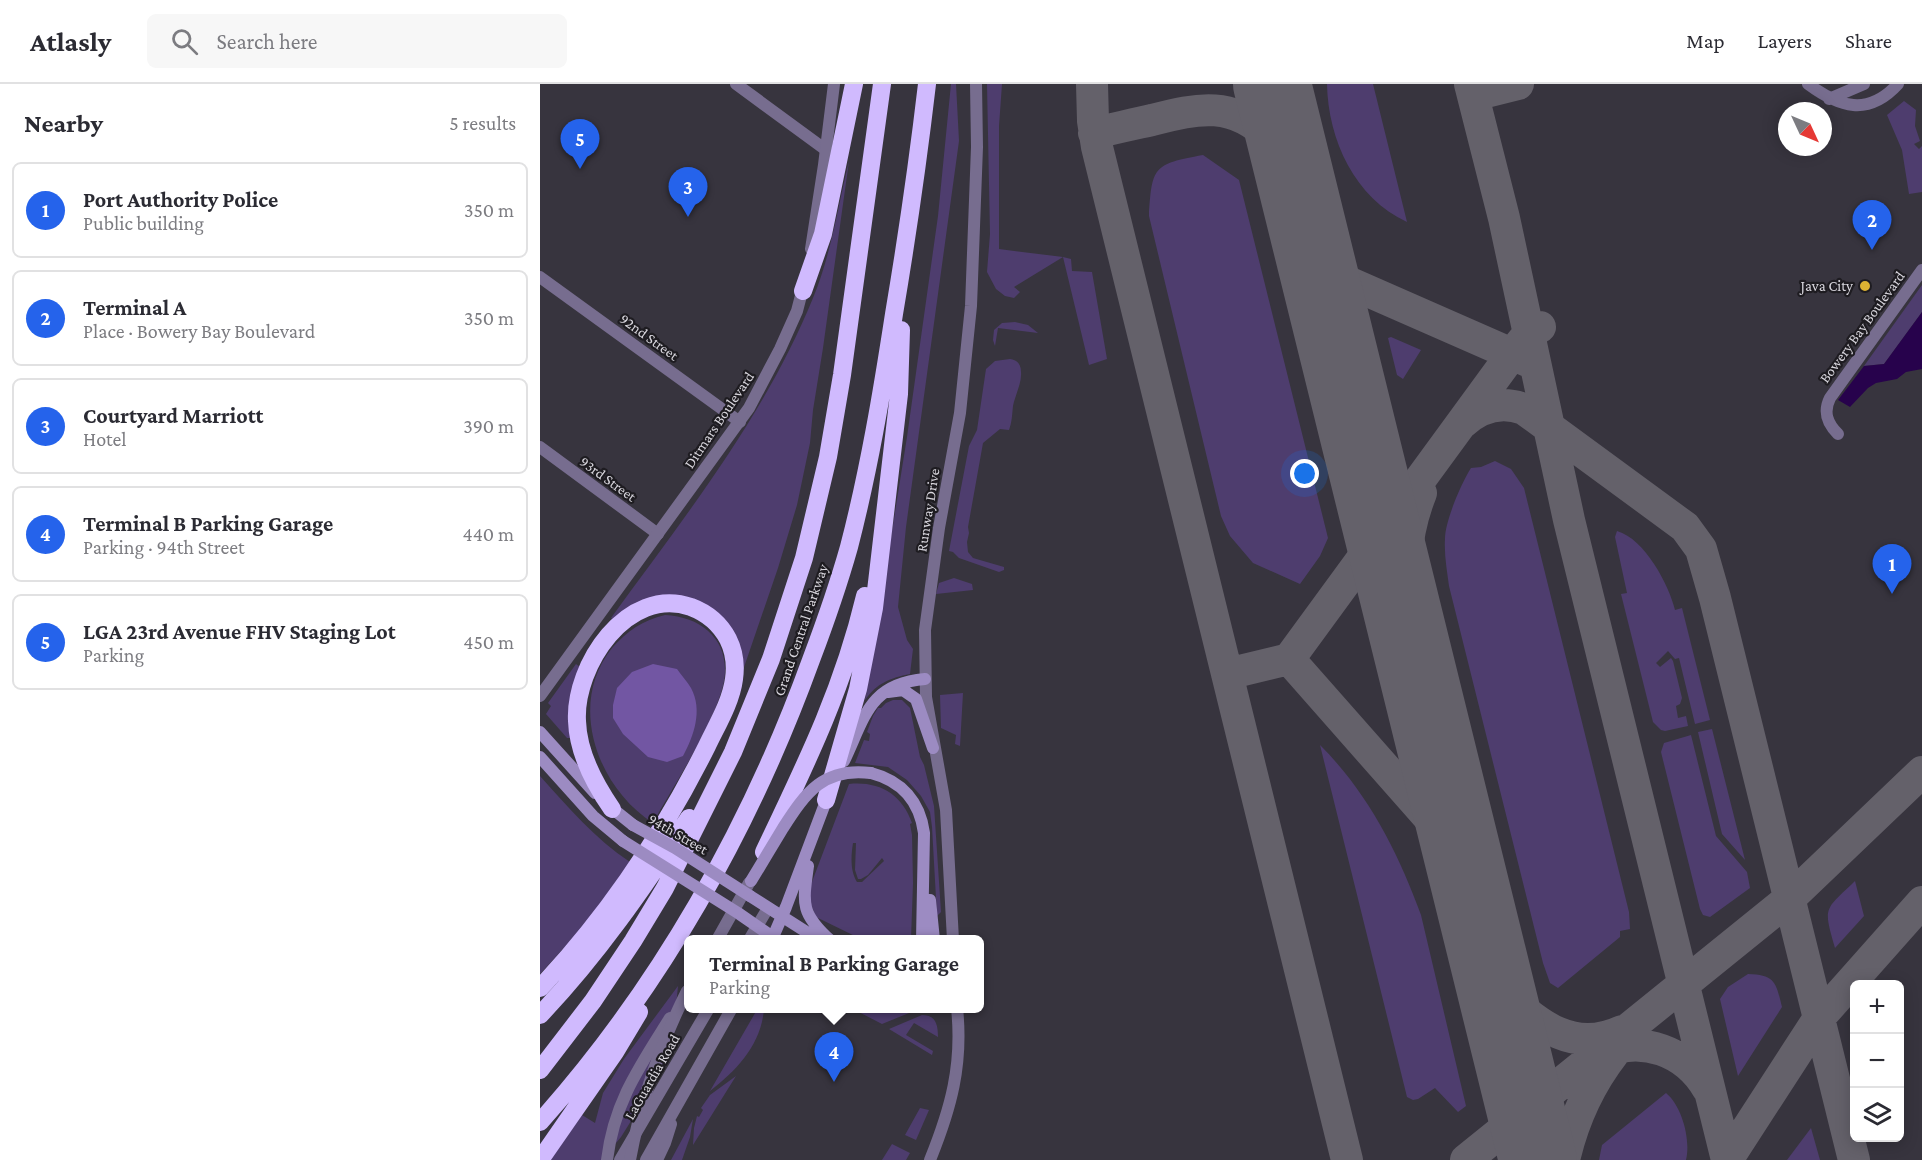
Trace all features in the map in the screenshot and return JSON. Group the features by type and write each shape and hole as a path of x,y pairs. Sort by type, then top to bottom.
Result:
{"highway":[{"path":"803,291 823,234 854,84"},
{"name":"Grand Central Parkway","path":"540,1070 593,1001 665,888 734,752 785,619 807,549 824,478 842,375 882,84"},
{"name":"Grand Central Parkway","path":"540,1122 577,1078 644,988 692,914 731,843 767,768 799,692 842,569 869,459 902,265 927,84"},
{"path":"826,800 858,689 878,583 900,385 902,265"},
{"path":"751,888 833,704 851,652 864,603 890,467"},
{"path":"540,988 599,920 648,850 686,788 729,699 735,671 731,647 719,626 709,616 694,608 668,604 651,607 636,614 604,641 586,670 578,698 578,731 582,750 592,774 612,809"},
{"path":"540,1015 586,962 629,905 734,752"},
{"path":"540,1160 623,1040 690,923 731,843"}],"main road":[{"path":"775,935 826,800 869,709 887,689 899,683 925,680"},
{"path":"877,698 898,689 908,691 918,704 933,748"},
{"name":"94th Street","path":"540,732 581,778 612,809 633,825 751,888 768,908 812,935"},
{"path":"540,757 593,816 623,841 738,913 769,935"},
{"path":"751,888 795,809 809,791 824,780 841,773 855,771 871,773 896,783 916,804 923,824 934,935"},
{"path":"811,844 804,899 813,923 826,935"},
{"path":"922,935 925,863"}],"street":[{"path":"736,84 826,150"},
{"name":"Ditmars Boulevard","path":"540,696 740,422 770,370 793,320 803,291 816,219 834,84"},
{"name":"Runway Drive","path":"952,935 946,810 933,748 925,680 926,616 960,413 971,306 977,147 976,84"},
{"path":"1808,84 1829,99 1851,106 1866,104 1882,98 1898,84"},
{"path":"1829,99 1864,84"},
{"name":"Bowery Bay Boulevard","path":"1838,434 1829,424 1826,414 1826,406 1830,398 1922,270"},
{"name":"92nd Street","path":"540,277 740,422"},
{"name":"93rd Street","path":"540,447 658,534"},
{"path":"720,935 751,888"},
{"path":"751,935 768,908"},
{"path":"607,1160 611,1129 626,1091 684,997"},
{"path":"630,1160 643,1102 656,1061 684,999"},
{"name":"LaGuardia Road","path":"620,1160 706,1013"},
{"path":"646,1160 729,1013"},
{"path":"930,1160 951,1103 957,1078 960,1047 957,1013"},
{"path":"657,1160 666,1143 675,1106"}],"shaded area":[{"path":"951,84 956,84 959,141 906,527 898,607 907,640 913,649 910,674 884,682 865,700 907,437 938,216"},
{"path":"987,84 1002,84 999,126 999,249 1063,257 1014,287 1020,292 1014,298 1005,296 996,289 987,272 990,234"},
{"path":"1327,84 1373,84 1407,222 1373,198 1359,183 1348,165 1333,126"},
{"path":"1904,101 1916,110 1915,126 1920,141 1914,144 1919,149 1922,146 1922,192 1909,194 1902,150 1887,115"},
{"path":"1203,155 1239,180 1328,538 1320,556 1300,584 1253,563 1230,536 1221,516 1149,216 1152,187 1158,170 1174,161"},
{"path":"849,161 810,443 797,505 741,676 696,601 614,620 611,618 722,464 772,383 794,341 825,265"},
{"path":"1063,257 1071,259 1072,271 1092,272 1107,359 1089,365"},
{"path":"1922,285 1922,312 1884,364 1864,366"},
{"path":"1922,312 1922,369 1906,372 1897,379 1876,383 1850,407 1838,400 1864,366 1884,364"},
{"path":"1015,322 1028,325 1038,333 998,328 995,346 994,330 1002,323"},
{"path":"1391,337 1421,350 1403,379 1397,375 1388,338"},
{"path":"1010,359 1018,363 1021,372 1011,424 1009,430 1000,429 983,443 967,542 968,552 973,558 1004,567 1004,570 999,572 959,558 949,551 969,446 977,430 986,369 995,361"},
{"path":"1495,461 1511,469 1524,488 1629,912 1630,929 1620,931 1620,937 1558,988 1550,983 1543,963 1449,586 1446,563 1446,531 1463,483 1471,468 1481,467"},
{"path":"1617,531 1637,543 1646,553 1661,576 1675,610 1682,608 1710,720 1695,724 1679,658 1675,659 1668,651 1656,663 1660,667 1671,658 1673,661 1682,698 1680,704 1676,706 1678,718 1686,716 1688,726 1665,731 1653,722 1621,594 1627,593 1615,537"},
{"path":"954,578 972,584 973,590 936,594 939,583"},
{"path":"665,615 692,621 704,627 720,646 725,671 723,686 711,720 653,823 633,807 617,788 604,767 595,743 590,718 592,694 599,670 612,648 636,627"},
{"path":"576,664 580,667 571,738 567,738 546,714 551,706 548,703"},
{"path":"653,664 677,669 695,696 697,714 691,740 683,756 667,762 648,757 623,734 613,718 617,688 632,672"},
{"path":"963,693 960,746 955,744 956,735 941,728 940,695"},
{"path":"893,700 902,700 910,708 920,757 934,806 941,912 937,916 930,812 921,796 907,780 888,767 855,763 864,740 869,741 870,734 867,732 873,716 878,708"},
{"path":"1712,729 1745,860 1722,834 1698,732"},
{"path":"1691,735 1716,836 1747,872 1750,888 1710,917 1703,915 1700,909 1661,752 1664,743"},
{"path":"1320,745 1353,783 1380,824 1392,846 1421,915 1466,1106 1458,1112 1435,1088 1418,1099 1413,1100 1407,1097"},
{"path":"540,776 594,833 630,862 582,928 540,974"},
{"path":"849,784 879,787 896,797 908,813 912,823 910,824 913,883 911,935 853,935 816,917 807,895","holes":["853,843 856,843 855,870 858,879 861,879 868,875 882,858 884,861 862,882 857,882 852,868"]},
{"path":"1855,881 1864,916 1835,948 1829,924 1829,910 1837,898"},
{"path":"1748,974 1764,976 1773,982 1782,1007 1738,1076 1720,999 1728,987"},
{"path":"678,986 671,1057 621,1137 602,1160 550,1160 582,1115 595,1123 603,1093 624,1059"},
{"path":"755,1013 763,1013 758,1034 746,1056 710,1091"},
{"path":"861,1013 909,1013 882,1024"},
{"path":"927,1015 935,1021 938,1037 914,1023 906,1035 933,1051 932,1055 889,1029"},
{"path":"736,1076 693,1145 694,1128 697,1116 699,1117 703,1110 701,1108 710,1095"},
{"path":"1666,1093 1677,1106 1684,1124 1687,1143 1686,1160 1599,1160 1602,1145"},
{"path":"920,1108 929,1110 916,1140 905,1135"},
{"path":"693,1119 682,1160 671,1160"},
{"path":"1811,1128 1820,1160 1787,1160"},
{"path":"892,1144 910,1153 906,1160 882,1160"}],"taxiway":[{"path":"1092,84 1093,121 1097,147 1347,1160"},
{"path":"1285,135 1289,84"},
{"path":"1470,84 1504,218 1569,520 1727,1160"},
{"path":"1474,95 1518,84"},
{"path":"1094,133 1185,112 1215,110 1243,118 1257,126 1271,139 1294,173"},
{"path":"1318,269 1530,362"},
{"path":"1227,674 1289,659 1512,354 1530,332 1540,327"},
{"path":"1461,424 1475,413 1498,405 1524,409 1685,527 1701,549 1854,1160"},
{"path":"1407,629 1406,560 1411,527 1421,493"},
{"path":"1289,659 1430,819 1449,850 1476,910"},
{"path":"1466,1160 1789,899 1922,772"},
{"path":"1727,1160 1819,1018 1922,902"},
{"path":"1496,987 1538,1022 1568,1037 1603,1038 1622,1031"},
{"path":"1602,1053 1632,1046 1647,1046 1662,1050 1688,1065 1708,1089"},
{"path":"1564,1160 1583,1104 1614,1053"}],"runway":[{"path":"1272,84 1538,1160"}],"place":[{"name":"LGA 23rd Avenue FHV Staging Lot","path":"580,169"},
{"name":"Courtyard Marriott","path":"688,217"},
{"name":"Terminal A","path":"1872,250"},
{"name":"Java City","path":"1865,286"},
{"name":"Port Authority Police","path":"1892,594"},
{"name":"Terminal B Parking Garage","path":"834,1082"}]}
